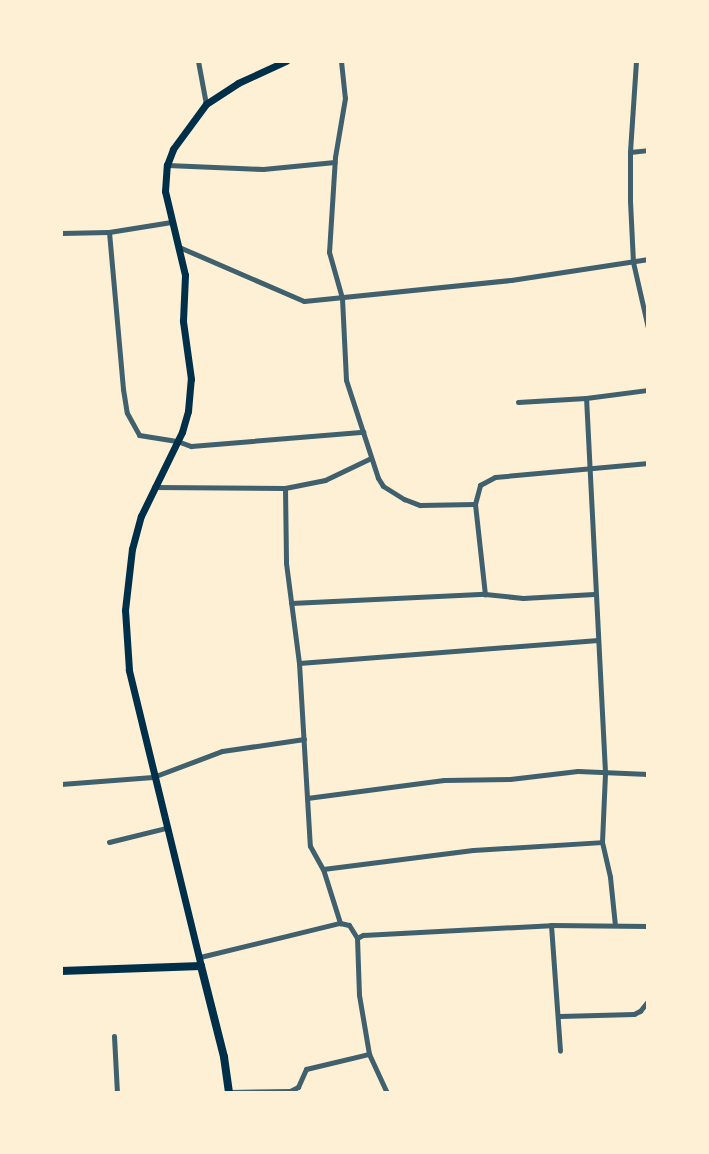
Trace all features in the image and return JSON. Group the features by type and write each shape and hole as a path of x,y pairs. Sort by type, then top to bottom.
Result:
{"main road":[{"path":"229,1092 224,1057 153,777 129,670 124,628 132,549 152,487 186,422 191,379 183,321 185,275 165,191 167,165 173,149 206,104 238,83 286,61"},
{"path":"61,971 200,962"}],"street":[{"path":"198,61 206,104"},
{"path":"341,61 345,98 335,162 329,252 342,298 346,380 371,458 383,486 404,499 434,506 475,504"},
{"path":"636,61 630,152 633,262 648,328"},
{"path":"630,152 648,150"},
{"path":"167,165 263,169 335,162"},
{"path":"61,233 109,232 171,222"},
{"path":"109,232 127,413 139,435 191,446 363,432"},
{"path":"179,247 304,301 511,280 648,259"},
{"path":"518,402 586,398 648,390"},
{"path":"586,398 605,772 602,842 610,877 615,925"},
{"path":"152,487 285,488 325,480 371,458"},
{"path":"485,594 475,504 476,490 495,477 648,463"},
{"path":"285,488 286,564 299,663 310,846 323,869 340,923"},
{"path":"291,603 485,594 523,598 594,594"},
{"path":"299,663 598,640"},
{"path":"61,784 153,777 222,751 304,739"},
{"path":"307,798 444,780 605,772 648,774"},
{"path":"109,842 166,828"},
{"path":"323,869 473,850 602,842"},
{"path":"200,962 340,923 349,925 357,938 359,996 369,1054 387,1093"},
{"path":"551,925 560,1016 560,1051"},
{"path":"357,938 369,934 551,925 648,926"},
{"path":"560,1016 634,1014 640,1012 648,1002"},
{"path":"114,1036 117,1093"},
{"path":"229,1092 290,1091 298,1087 306,1069 369,1054"}]}
